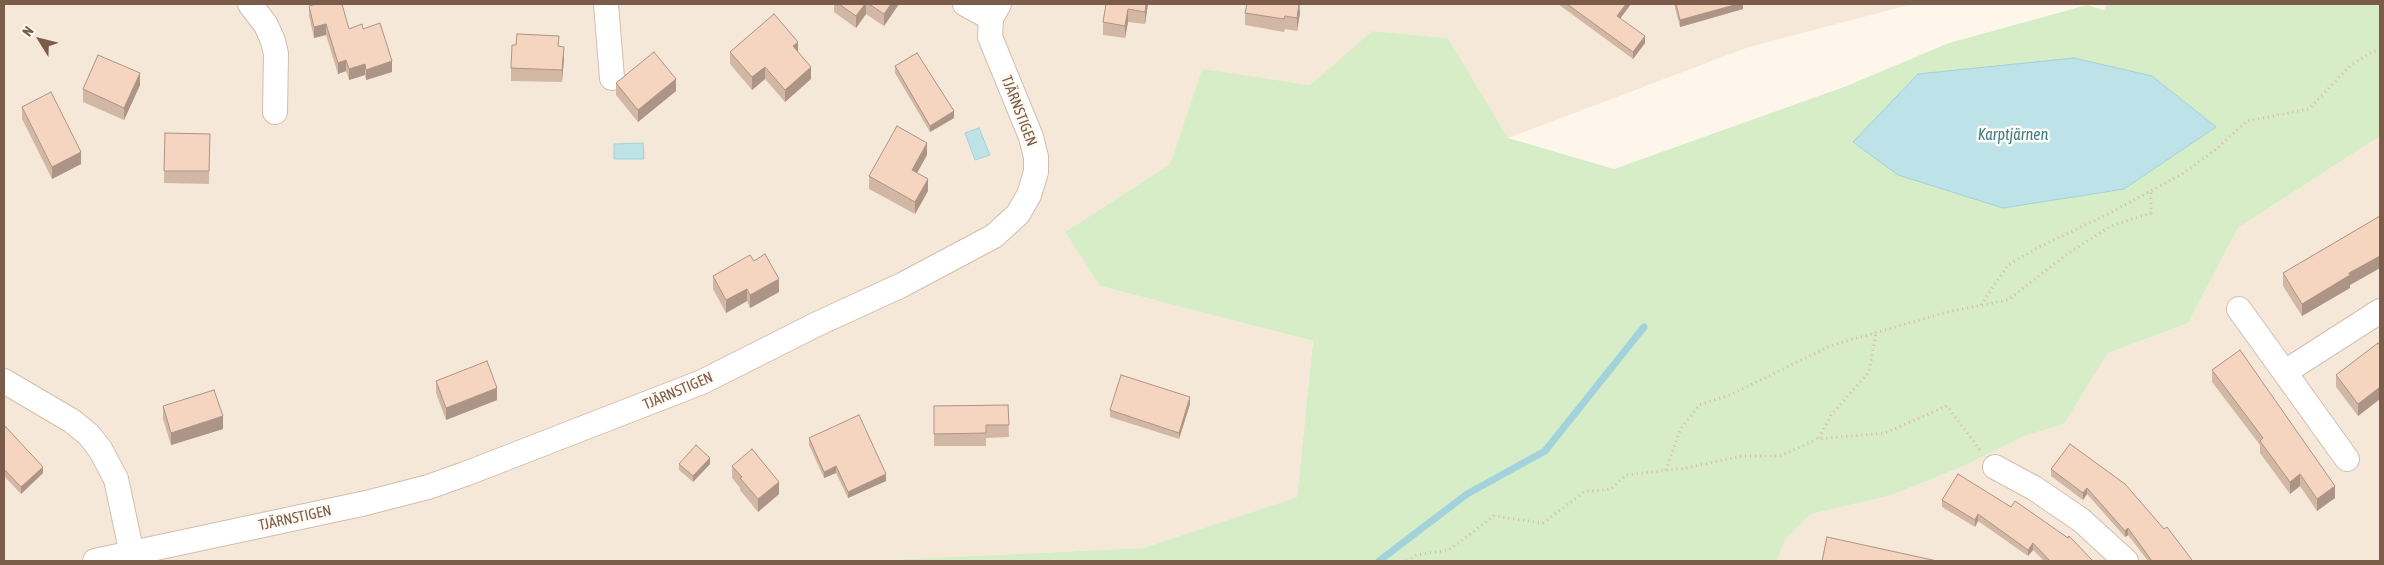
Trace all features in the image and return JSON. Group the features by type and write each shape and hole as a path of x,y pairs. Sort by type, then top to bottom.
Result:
{"street":[{"path":"250,4 266,25 273,41 276,54 275,112"},
{"path":"606,4 612,78"},
{"path":"965,4 995,11"},
{"name":"TJÄRNSTIGEN","path":"95,561 366,503 428,487 465,474 702,382 817,324 902,285 994,236 1018,214 1029,195 1036,172 1036,157 1024,117 990,37 995,11"},
{"path":"2239,309 2347,459"},
{"path":"2285,372 2380,312"},
{"path":"4,381 72,421 89,435 100,449 116,479 132,554"},
{"path":"1989,460 2081,520 2126,561"}],"path":[{"path":"1980,306 2008,265 2078,226 2108,214 2182,174 2215,150 2247,121 2309,109 2351,65 2380,49"},
{"path":"1666,470 1680,430 1699,405 1732,394 1830,346 1947,312 2008,300 2067,254 2111,226 2152,213 2152,191"},
{"path":"1818,438 1830,415 1869,372 1876,333"},
{"path":"1407,561 1416,555 1449,550 1494,516 1543,523 1584,492 1611,489 1626,474 1666,470 1742,456 1780,456 1818,438 1885,433 1947,406 1989,460"}],"shaded area":[{"path":"4,4 1913,4 1749,47 1508,138 1448,38 1372,31 1310,85 1202,70 1170,164 1065,232 1100,286 1313,341 1297,497 1143,548 866,561 4,561"},
{"path":"2380,136 2380,561 1777,561 1785,540 1811,514 1892,495 1966,465 2024,436 2064,424 2108,353 2188,323 2238,228"}],"green space":[{"path":"2107,4 2380,4 2380,136 2238,228 2188,323 2108,353 2064,424 2024,436 1966,465 1892,495 1811,514 1785,540 1777,561 866,561 1143,548 1297,497 1313,341 1100,286 1065,232 1170,164 1202,69 1310,85 1372,31 1448,38 1508,138 1614,169 1844,87 1949,43 2087,5 2104,10"}],"water":[{"name":"Karptjärnen","path":"2074,58 2152,76 2216,127 2124,189 2003,208 1898,175 1853,142 1918,74"},
{"path":"979,128 990,155 975,160 965,133"},
{"path":"643,143 644,159 614,159 614,144"}],"building":[{"path":"316,4 342,4 349,29 362,24 363,29 380,23 392,61 366,70 365,64 349,69 346,60 338,63 326,24 314,27 309,6"},
{"path":"839,4 865,4 856,16"},
{"path":"869,4 891,4 884,14"},
{"path":"1106,4 1146,4 1145,12 1128,9 1125,26 1103,22"},
{"path":"1247,4 1299,4 1297,18 1285,16 1284,19 1245,13"},
{"path":"1567,4 1626,4 1617,16 1645,36 1633,52"},
{"path":"1676,4 1738,4 1680,20"},
{"path":"774,14 798,42 793,46 811,67 785,90 765,67 752,77 730,52"},
{"path":"517,34 559,36 558,46 564,47 562,70 511,68 512,45 516,45"},
{"path":"654,52 676,79 638,110 616,83"},
{"path":"917,53 954,111 930,126 895,66"},
{"path":"98,55 140,73 124,108 83,89"},
{"path":"51,92 81,152 52,167 22,107"},
{"path":"897,126 927,143 912,170 928,179 915,202 869,176"},
{"path":"165,133 210,134 209,171 164,171"},
{"path":"2380,216 2380,256 2349,273 2350,275 2302,304 2283,273"},
{"path":"765,254 779,279 750,295 747,289 726,300 713,276 750,255 754,261"},
{"path":"2378,343 2380,346 2380,387 2358,404 2336,375"},
{"path":"2240,350 2335,486 2317,499 2300,474 2290,482 2260,441 2263,438 2212,370"},
{"path":"487,361 497,388 446,408 436,381"},
{"path":"1121,375 1190,397 1179,433 1110,410"},
{"path":"214,390 223,416 171,433 163,406"},
{"path":"1008,405 1009,425 986,425 986,433 934,434 934,406"},
{"path":"859,415 886,474 848,492 836,466 824,472 809,438"},
{"path":"4,425 43,467 21,487 4,469"},
{"path":"2070,444 2125,484 2164,529 2167,527 2192,560 2152,561 2128,528 2125,531 2087,488 2083,493 2051,469"},
{"path":"696,445 710,458 693,476 679,464"},
{"path":"752,449 779,482 758,499 732,466"},
{"path":"1958,474 2011,507 2015,501 2068,538 2069,536 2093,561 2050,561 2033,543 2028,550 1978,514 1975,520 1942,500"},
{"path":"1827,537 1937,561 1822,561"}],"waterway":[{"path":"1379,561 1467,494 1545,451 1644,327"}]}
